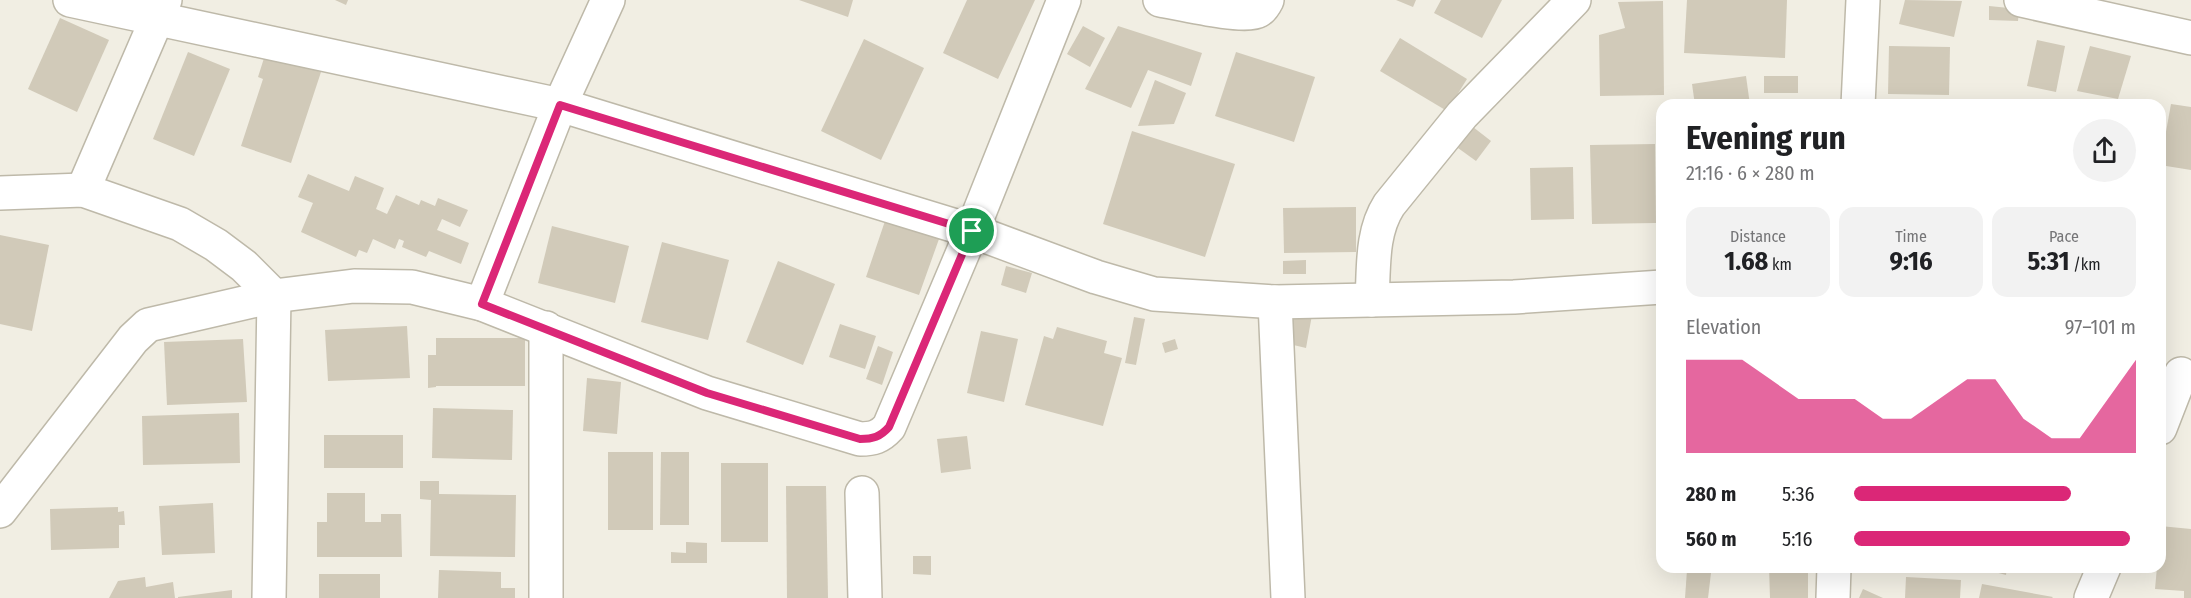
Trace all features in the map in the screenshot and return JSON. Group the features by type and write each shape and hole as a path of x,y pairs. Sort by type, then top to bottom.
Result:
{"street":[{"path":"70,0 161,9 560,105 972,231 1096,277 1154,294 1275,302 1514,297 1656,287"},
{"path":"482,304 560,105 608,0"},
{"path":"0,511 139,332 148,325 274,296 354,286 411,287 482,304 707,393 860,439 872,439 882,435 889,427 972,231 1064,0"},
{"path":"1160,0 1240,13 1258,11 1267,0"},
{"path":"1372,300 1376,236 1380,219 1389,205 1462,116 1574,0"},
{"path":"1857,99 1863,0"},
{"path":"2021,0 2191,38"},
{"path":"83,190 161,9"},
{"path":"0,193 83,190 180,224 216,245 244,266 274,296 269,598"},
{"path":"1275,302 1288,598"},
{"path":"546,328 546,598"},
{"path":"2166,410 2178,374"},
{"path":"862,494 865,598"},
{"path":"1833,598 1834,573"},
{"path":"2091,598 2101,573"}],"building":[{"path":"335,0 348,0 346,5"},
{"path":"799,0 853,0 848,17"},
{"path":"967,0 1035,0 998,79 943,53"},
{"path":"1396,0 1416,0 1413,7"},
{"path":"1441,0 1502,0 1482,38 1434,13"},
{"path":"1687,0 1787,0 1785,58 1684,53"},
{"path":"1905,0 1962,1 1954,37 1899,24"},
{"path":"1663,1 1664,95 1600,96 1599,35 1625,28 1618,2"},
{"path":"1989,6 2019,9 2018,21 1989,20"},
{"path":"60,18 109,40 77,112 28,89"},
{"path":"1083,26 1105,38 1090,67 1067,54"},
{"path":"1118,26 1202,53 1191,86 1148,70 1131,108 1085,89"},
{"path":"1400,38 1467,79 1447,111 1380,71"},
{"path":"864,39 924,68 881,160 821,131"},
{"path":"2037,40 2065,46 2056,92 2027,86"},
{"path":"1889,46 1950,47 1949,95 1888,94"},
{"path":"2090,46 2131,56 2118,99 2077,91"},
{"path":"188,52 230,69 194,156 153,139"},
{"path":"1236,52 1315,77 1294,142 1215,116"},
{"path":"265,55 321,72 291,163 241,146 263,79 258,77"},
{"path":"1746,76 1749,99 1694,99 1692,84"},
{"path":"1764,76 1798,76 1798,93 1764,93"},
{"path":"1155,80 1186,93 1174,124 1138,126"},
{"path":"2171,104 2191,107 2191,170 2166,166 2166,132"},
{"path":"1473,127 1491,141 1476,161 1458,148"},
{"path":"1132,131 1235,164 1205,257 1103,224"},
{"path":"1655,144 1656,223 1592,224 1590,145"},
{"path":"1573,167 1574,219 1531,220 1530,168"},
{"path":"308,174 349,191 355,176 384,188 376,209 387,214 396,195 419,205 421,200 435,206 438,198 468,210 460,227 442,219 437,230 469,243 461,264 429,251 426,257 402,247 404,241 399,239 395,249 373,239 367,253 359,250 356,257 301,232 313,203 298,197"},
{"path":"1356,207 1356,252 1284,253 1283,208"},
{"path":"885,221 916,231 918,223 932,228 929,236 939,239 919,295 866,277"},
{"path":"552,226 629,246 615,303 538,283"},
{"path":"0,235 49,245 32,331 0,324"},
{"path":"662,242 729,260 708,340 641,322"},
{"path":"1306,260 1306,274 1283,274 1283,261"},
{"path":"778,261 835,284 803,365 746,342"},
{"path":"1006,266 1032,273 1026,293 1001,285"},
{"path":"1292,311 1312,315 1306,348 1285,343"},
{"path":"1134,317 1145,319 1136,365 1125,363"},
{"path":"840,324 876,336 865,369 829,357"},
{"path":"407,326 410,378 328,381 325,330"},
{"path":"1057,327 1107,341 1104,353 1122,358 1103,426 1025,405 1044,336 1053,339"},
{"path":"981,331 1018,339 1004,402 967,393"},
{"path":"436,338 525,338 525,386 436,386 428,388 428,355 436,355"},
{"path":"243,339 247,402 167,405 164,342"},
{"path":"1175,339 1178,349 1165,353 1162,343"},
{"path":"878,346 893,352 882,385 866,379"},
{"path":"587,378 621,382 617,434 583,431"},
{"path":"433,408 513,410 512,460 432,458"},
{"path":"239,413 240,463 143,465 142,416"},
{"path":"324,435 403,435 403,468 324,468"},
{"path":"967,436 971,469 941,473 937,439"},
{"path":"608,452 653,452 653,530 608,530"},
{"path":"661,452 689,452 689,525 660,525"},
{"path":"721,463 768,463 768,542 721,542"},
{"path":"420,481 439,481 439,494 516,495 515,557 430,556 431,500 420,499"},
{"path":"786,486 826,486 828,598 787,598"},
{"path":"327,493 365,493 365,522 381,522 381,514 401,514 402,557 317,557 317,522 327,522"},
{"path":"213,503 215,553 162,555 159,506"},
{"path":"118,507 118,512 124,511 125,525 119,525 119,548 51,550 50,509"},
{"path":"2166,527 2191,529 2191,598 2184,598 2184,591 2155,589 2156,573 2166,573"},
{"path":"686,542 707,543 707,563 671,563 671,552 686,553"},
{"path":"913,556 931,556 931,575 913,574"},
{"path":"439,570 501,572 501,588 515,588 515,598 438,598"},
{"path":"1687,573 1711,573 1708,598 1685,598"},
{"path":"1769,573 1808,573 1808,598 1770,598"},
{"path":"319,574 380,574 380,598 319,598"},
{"path":"145,577 146,587 173,582 175,598 109,598 118,581"},
{"path":"1906,577 1961,580 1960,598 1905,598"},
{"path":"1982,584 2053,597 1979,598"},
{"path":"1863,589 1883,598 1859,598"},
{"path":"232,590 232,598 178,598 178,597"}],"route":[{"path":"560,105 972,231 889,427 882,435 872,439 860,439 707,393 482,304 560,105"}]}
